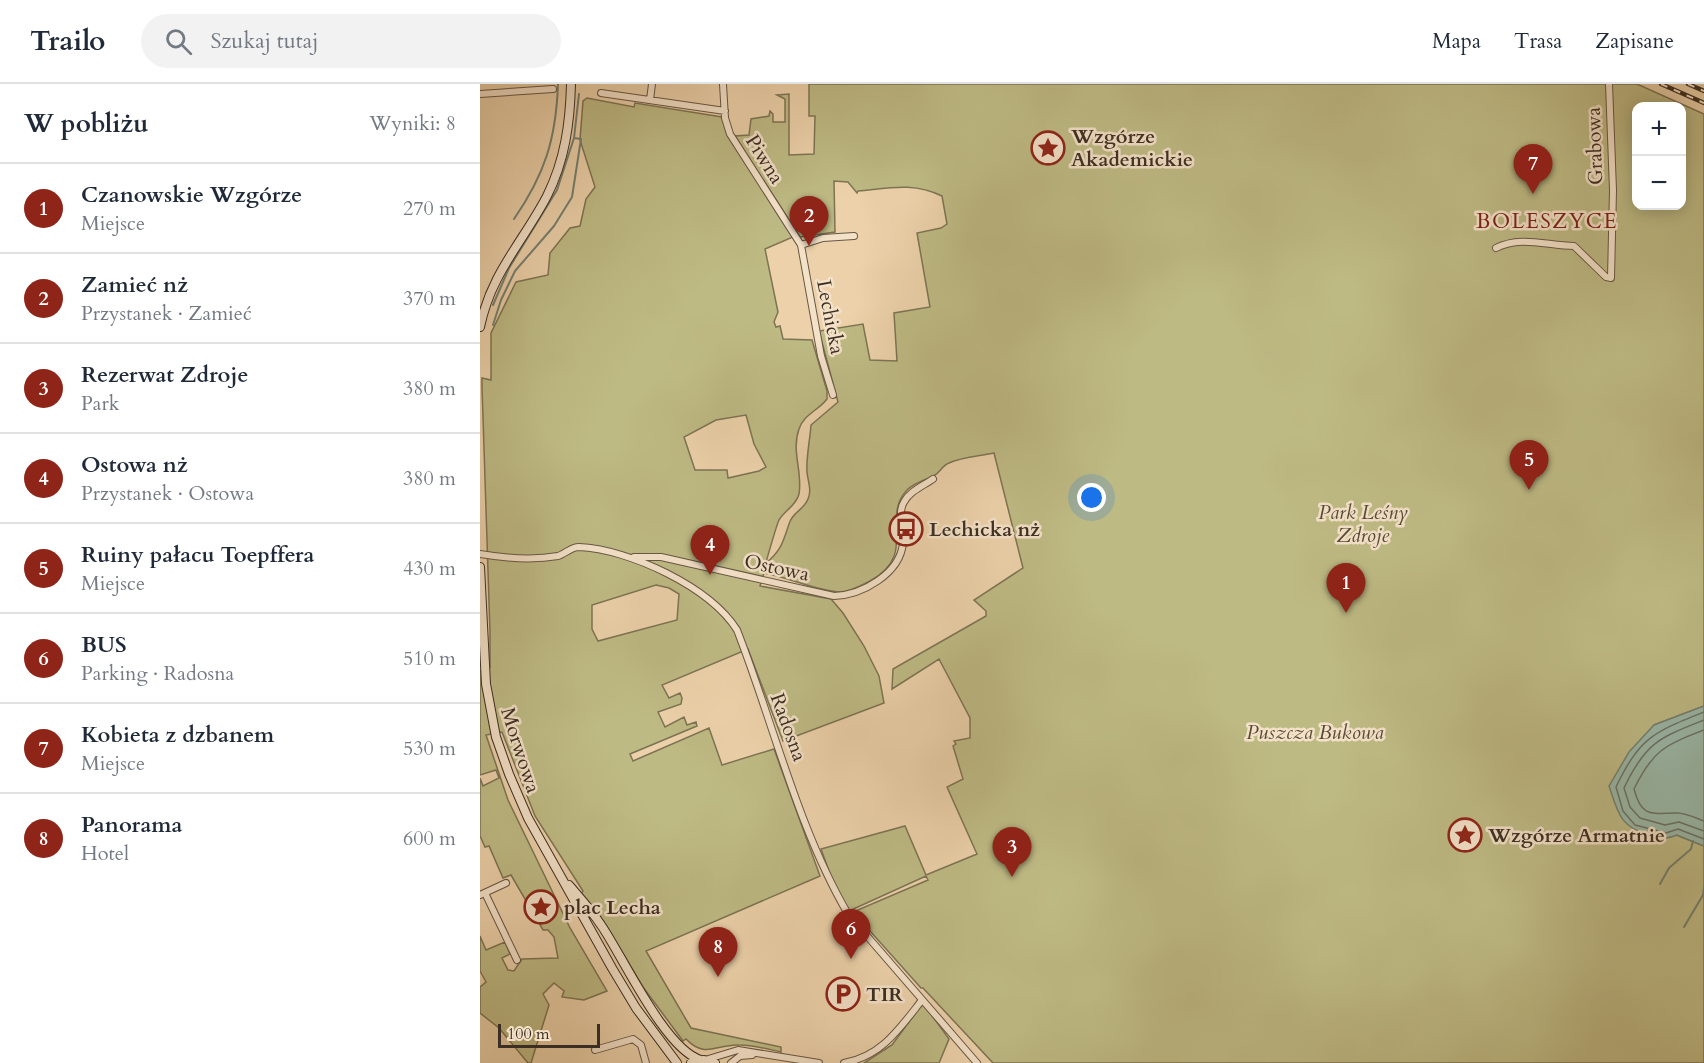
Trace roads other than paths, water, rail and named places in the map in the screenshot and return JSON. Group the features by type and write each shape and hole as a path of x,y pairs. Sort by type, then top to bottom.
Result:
{"main road":[{"path":"480,327 490,291 500,270 538,210 556,175 567,134 571,84"},
{"name":"Morwowa","path":"480,567 483,665 494,728 515,791 624,989 677,1063"},
{"name":"Morwowa","path":"553,863 601,925 654,1012 685,1052 702,1060"},
{"path":"691,1063 702,1060 716,1063"}],"street":[{"path":"650,100 652,84"},
{"name":"Piwna","path":"723,84 727,125 735,143 801,245"},
{"name":"Grabowa","path":"1496,248 1520,240 1552,246 1574,246 1606,278 1611,278 1612,190 1609,84"},
{"path":"480,94 553,89"},
{"path":"601,93 725,111"},
{"path":"801,245 823,238 854,236"},
{"name":"Lechicka","path":"801,245 819,346 833,395"},
{"name":"Ostowa","path":"630,556 662,557 834,596 853,594 878,580 895,563 901,550 904,502 910,494 933,479"},
{"name":"Radosna","path":"480,555 549,557 560,555 576,547 630,556 697,591 732,621 741,639 811,833 837,896 848,914 977,1063"},
{"path":"506,883 482,894 518,960"},
{"path":"844,1063 870,1055 887,1043 922,999"},
{"path":"595,1050 633,1038 641,1045 646,1063"},
{"path":"702,1060 735,1050 819,1063"},
{"path":"731,1063 740,1056 766,1055"}],"water":[{"path":"1704,706 1704,846 1677,835 1660,838 1639,832 1622,818 1609,786 1629,752 1654,725"}],"waterway":[{"path":"514,219 534,187 547,155 555,122 558,84"},
{"path":"493,325 501,300 515,271 554,226 572,197 581,139 574,138 579,94"},
{"path":"493,305 509,268 557,190 574,138"},
{"path":"1660,884 1669,868 1691,849 1693,841"},
{"path":"1684,927 1703,895 1704,887"}],"railway":[{"path":"1661,84 1704,103"},
{"path":"1688,84 1704,91"}],"place":[{"name":"Wzgórze Akademickie","path":"1048,148"},
{"name":"Kobieta z dzbanem","path":"1533,194"},
{"name":"Zamieć nż","path":"809,246"},
{"name":"Ruiny pałacu Toepffera","path":"1529,490"},
{"name":"Lechicka nż","path":"906,529"},
{"name":"Ostowa nż","path":"710,575"},
{"name":"Czanowskie Wzgórze","path":"1346,613"},
{"name":"Wzgórze Armatnie","path":"1465,835"},
{"name":"Rezerwat Zdroje","path":"1012,877"},
{"name":"plac Lecha","path":"541,907"},
{"name":"BUS","path":"851,959"},
{"name":"Panorama","path":"718,977"},
{"name":"TIR","path":"843,994"}],"district":[{"name":"BOLESZYCE","path":"1547,221"}],"park label":[{"name":"Park Leśny Zdroje","path":"1363,524"},
{"name":"Puszcza Bukowa","path":"1315,732"}]}
